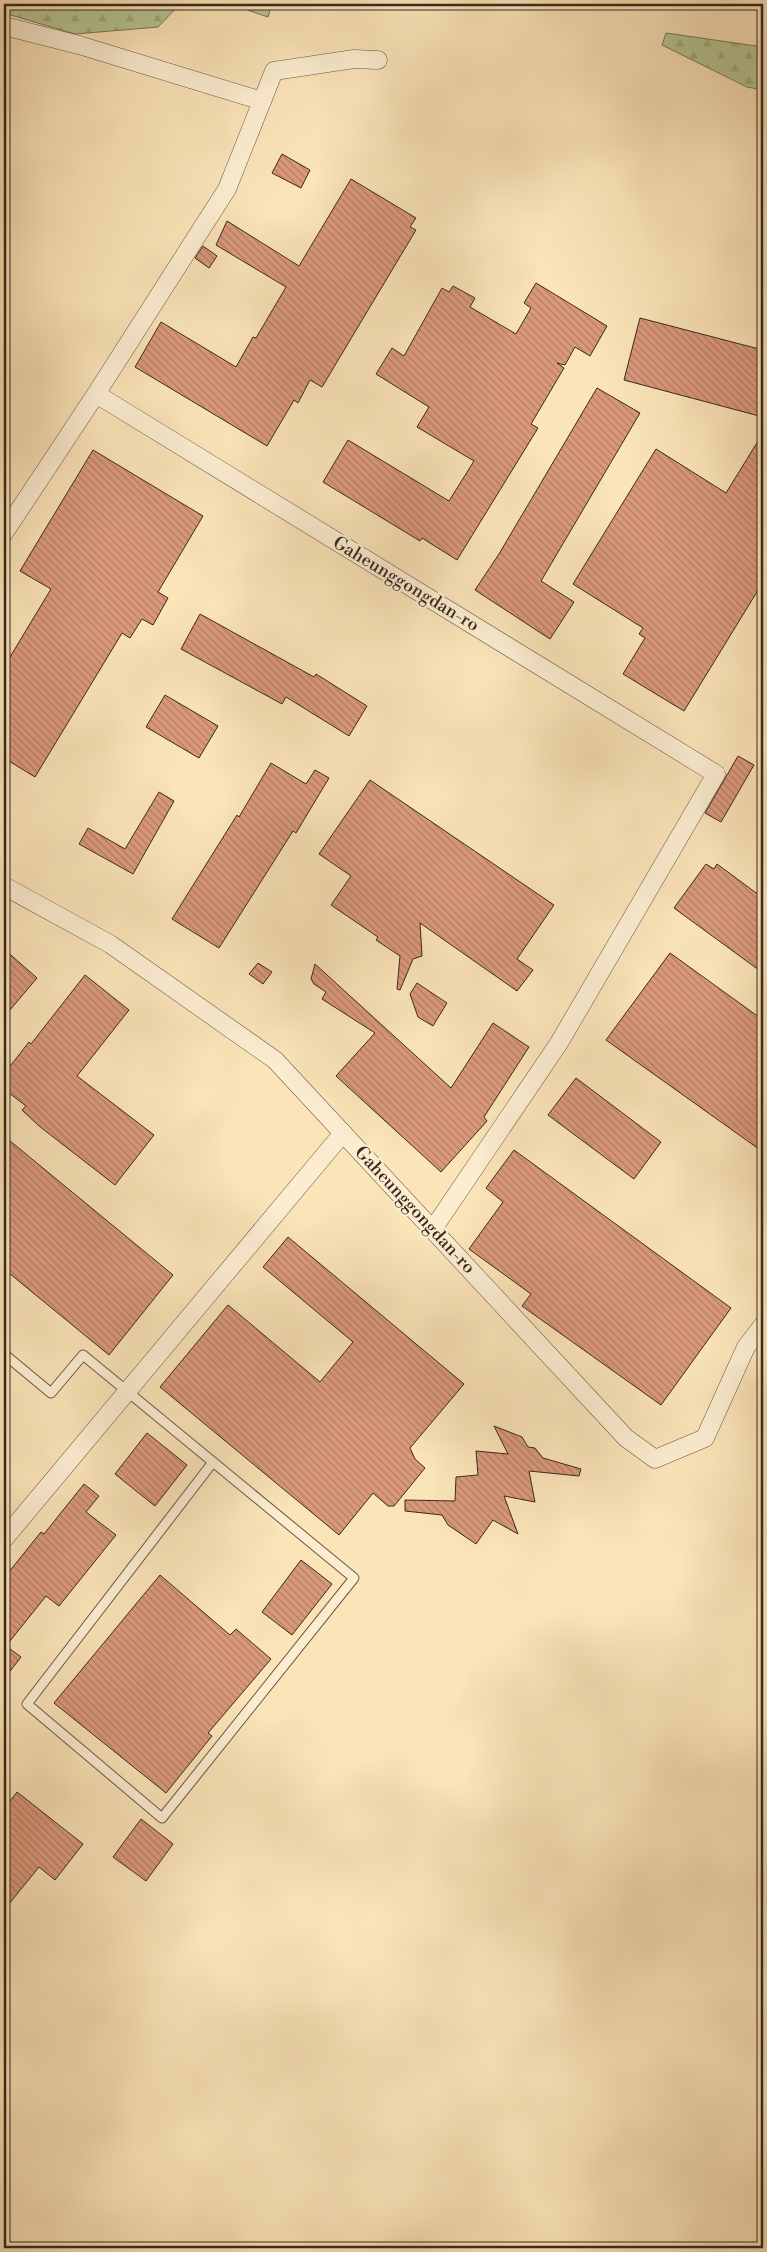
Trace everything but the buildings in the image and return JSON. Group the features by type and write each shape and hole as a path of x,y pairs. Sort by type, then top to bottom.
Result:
{"street":[{"path":"4,26 79,45 262,101"},
{"path":"4,533 96,394 227,189 274,71 354,59 378,60"},
{"name":"Gaheunggongdan-ro","path":"96,394 716,774 559,1043 433,1229"},
{"name":"Gaheunggongdan-ro","path":"4,886 110,944 275,1060 626,1438 655,1460 705,1438 746,1348 763,1325"},
{"path":"4,1539 343,1133"}],"lane":[{"path":"4,1354 51,1393 83,1355 354,1578 162,1818 27,1704 213,1462"}],"green space":[{"path":"4,4 180,4 158,27 75,34 4,13"},
{"path":"241,4 272,4 268,17 247,10"},
{"path":"666,33 763,47 763,90 747,87 662,45"}]}
